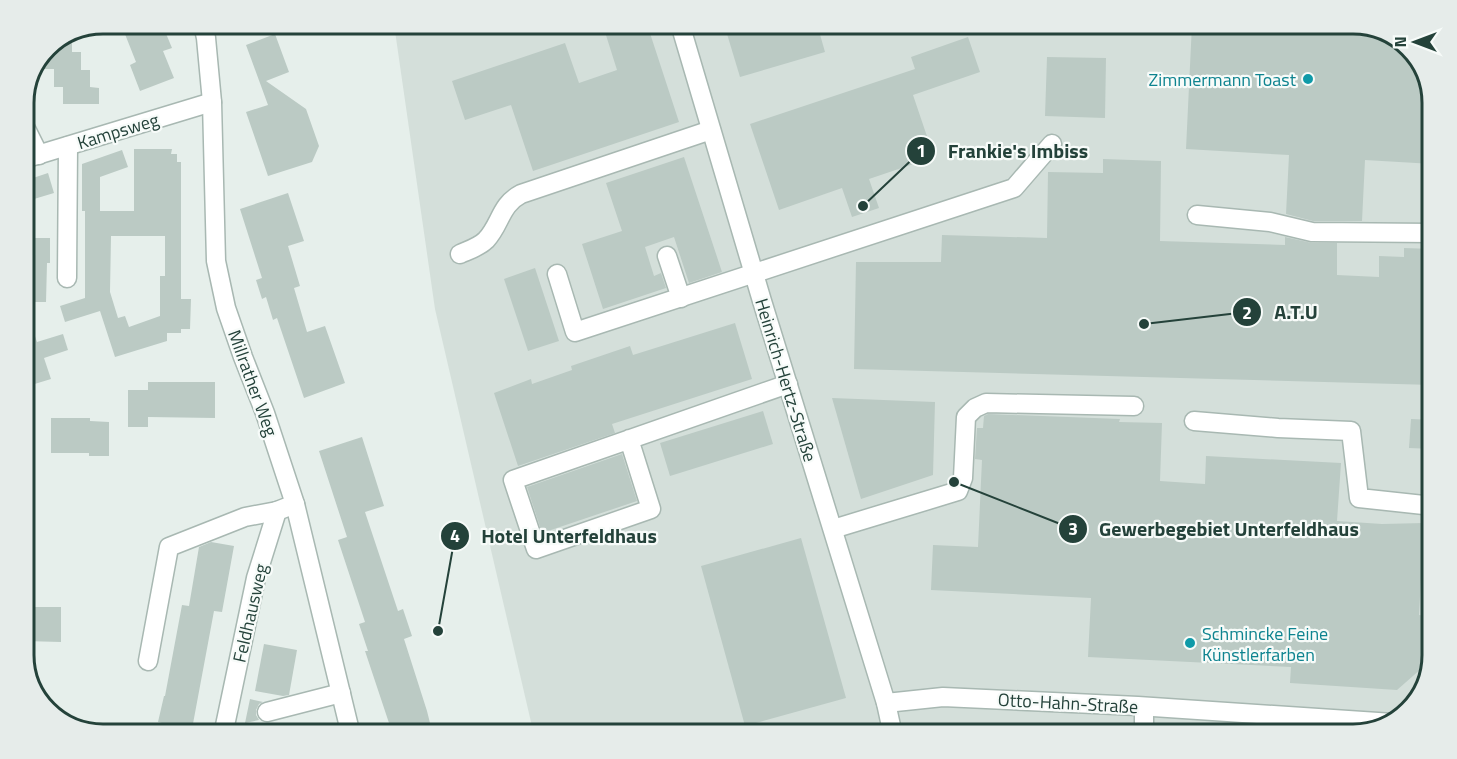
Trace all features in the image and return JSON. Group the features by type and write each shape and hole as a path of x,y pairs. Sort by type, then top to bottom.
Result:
{"street":[{"name":"Millrather Weg","path":"205,34 212,102 216,261 226,308 265,413 295,504 348,724"},
{"name":"Heinrich-Hertz-Straße","path":"683,34 891,724"},
{"name":"Kampsweg","path":"35,156 212,102"},
{"path":"460,254 484,242 507,205 521,194 711,130"},
{"path":"557,274 575,332 1014,188 1052,144"},
{"path":"67,278 68,146"},
{"path":"1197,215 1270,222 1311,232 1422,233"},
{"path":"667,256 681,298"},
{"path":"629,439 651,509 536,549 513,480 629,439 788,384"},
{"path":"833,530 958,491 963,478 966,417 975,408 987,403 1134,406"},
{"path":"1194,421 1351,431 1359,498 1422,506"},
{"path":"148,661 169,547 245,517 277,511 295,504"},
{"name":"Feldhausweg","path":"225,724 255,578 277,511"},
{"path":"267,712 341,693"},
{"name":"Otto-Hahn-Straße","path":"886,703 943,697 1372,722"},
{"path":"1144,707 1144,724"}],"shaded area":[{"path":"395,34 1354,34 1385,42 1385,72 1414,72 1419,81 1422,99 1422,656 1419,678 1411,694 1392,713 1363,724 531,724 435,309"}],"building":[{"path":"125,34 166,34 172,48 163,51 174,78 140,91 130,65 136,62"},
{"path":"275,34 289,72 266,81 306,109 319,146 312,162 268,176 246,112 268,105 246,45"},
{"path":"606,34 650,34 679,122 533,171 511,105 465,120 452,81 565,43 579,83 617,70"},
{"path":"727,34 820,34 825,52 740,77"},
{"name":"Zimmermann Toast","path":"1192,34 1363,35 1385,42 1385,72 1414,72 1419,81 1422,99 1422,163 1365,160 1362,221 1313,221 1286,214 1289,155 1186,149"},
{"path":"968,37 980,72 913,95 934,157 869,179 879,208 852,217 842,188 779,210 750,124 915,69 911,57"},
{"path":"72,42 72,52 81,52 81,70 90,70 90,87 99,88 99,104 63,104 63,87 54,87 54,69 44,69 55,55"},
{"path":"1047,57 1106,58 1105,118 1045,116"},
{"path":"134,149 172,149 171,154 177,154 177,162 181,162 181,299 191,299 190,329 181,329 181,333 167,333 167,341 115,357 100,311 65,322 60,306 85,298 85,211 82,211 82,164 122,150 128,167 100,177 100,211 134,211","holes":["111,236 165,236 165,276 160,276 160,316 129,327 125,316 118,318 110,292"]},
{"path":"684,157 722,272 689,283 674,237 645,247 654,276 661,273 666,288 603,309 582,244 622,231 606,183"},
{"path":"1103,159 1161,161 1160,241 1285,245 1285,237 1312,243 1337,243 1337,275 1379,277 1379,256 1404,257 1404,248 1422,249 1422,385 854,369 856,262 941,262 942,235 1047,238 1048,172 1103,173"},
{"path":"48,173 54,193 35,199 35,177"},
{"path":"288,193 304,241 288,246 300,286 294,288 307,332 325,326 345,383 304,398 277,318 273,320 266,297 262,299 256,280 262,278 240,209"},
{"path":"35,238 50,238 46,302 35,302"},
{"path":"535,268 559,341 528,351 504,279"},
{"path":"735,323 752,379 612,424 615,433 518,466 494,393 531,379 532,384 572,370 571,366 630,346 633,355"},
{"path":"63,334 68,350 44,358 51,379 35,384 35,336 37,342"},
{"path":"148,382 215,382 215,418 148,417 148,427 128,427 128,390 148,390"},
{"path":"832,398 935,402 933,475 861,499"},
{"path":"763,411 773,444 670,476 660,443"},
{"path":"988,414 1120,419 1119,422 1162,423 1160,481 1205,484 1206,456 1341,463 1337,521 1382,524 1422,523 1419,615 1422,616 1421,669 1397,690 1290,683 1291,667 1088,657 1091,598 931,590 933,545 978,547 982,460 975,459 977,428 983,428 984,416"},
{"path":"51,418 90,418 90,421 109,422 109,456 89,456 89,453 51,453"},
{"path":"1411,419 1422,420 1422,449 1409,448"},
{"path":"362,437 384,506 365,512 398,611 403,609 412,636 404,639 430,724 389,724 365,651 368,651 359,624 365,622 338,540 347,537 319,451"},
{"path":"622,454 637,501 542,533 527,487"},
{"path":"801,538 846,698 752,724 744,724 701,566"},
{"path":"211,542 234,546 222,612 214,611 193,724 165,724 158,722 182,605 189,606 199,547"},
{"path":"35,607 61,607 61,642 35,641"},
{"path":"264,644 297,650 289,695 255,691"},
{"path":"250,699 263,702 256,710 259,720 245,723"}],"place":[{"name":"Zimmermann Toast","path":"1308,79"},
{"name":"Frankie's Imbiss","path":"863,206"},
{"name":"A.T.U","path":"1144,324"},
{"name":"Gewerbegebiet Unterfeldhaus","path":"954,482"},
{"name":"Hotel Unterfeldhaus","path":"438,631"},
{"name":"Schmincke Feine Künstlerfarben","path":"1190,643"}]}
